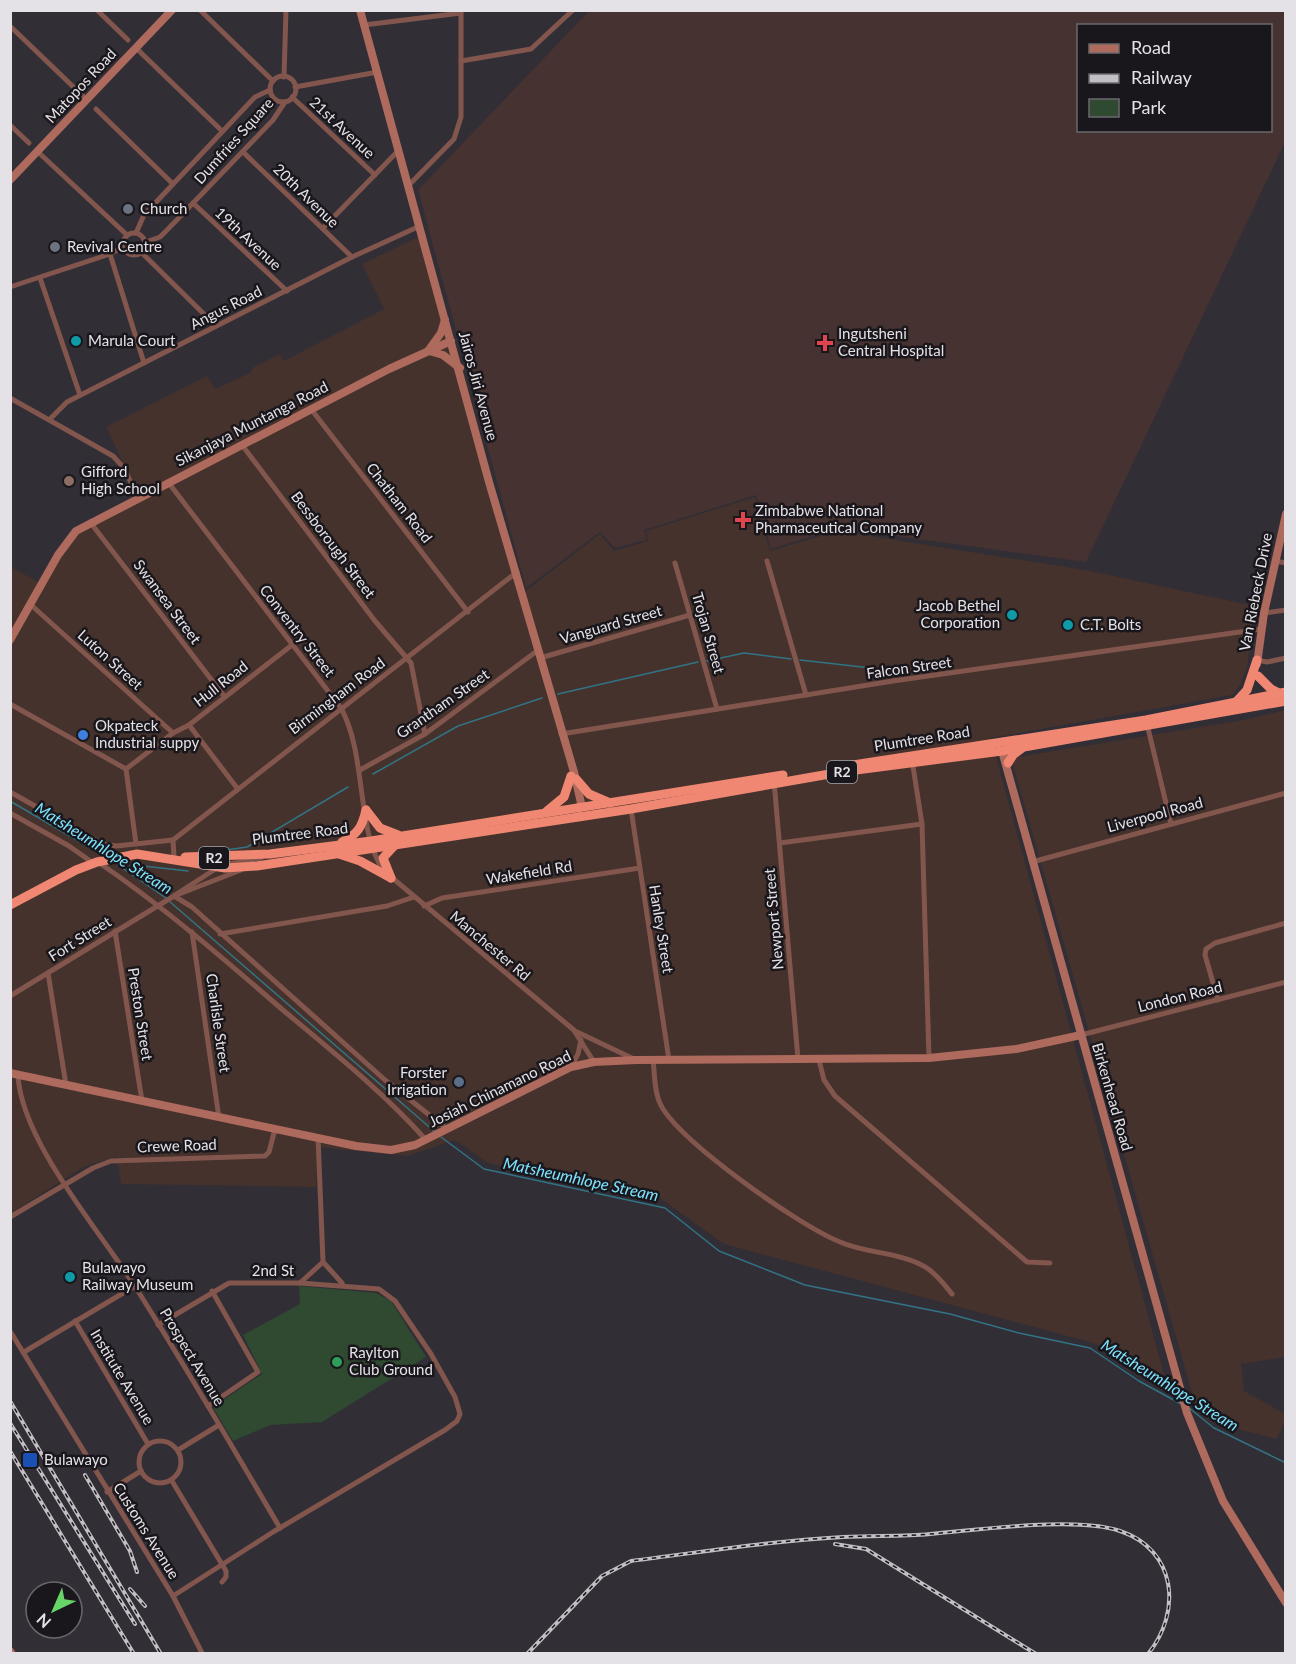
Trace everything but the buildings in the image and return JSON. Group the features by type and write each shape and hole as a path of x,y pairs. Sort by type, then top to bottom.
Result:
{"highway":[{"path":"1234,704 1246,690 1257,660"},
{"path":"1258,676 1271,690 1282,697"},
{"path":"1251,709 1262,699 1282,697"},
{"name":"Plumtree Road","path":"372,844 395,845 593,815 630,805 774,780 988,748 1013,739 1251,709 1282,697"},
{"name":"Plumtree Road","path":"1002,751 1262,699"},
{"path":"988,748 1002,751 1013,739"},
{"path":"988,748 1005,764 1023,748"},
{"path":"542,814 564,797 573,775 589,794 614,804"},
{"name":"Plumtree Road","path":"159,856 270,854 337,849 372,844 402,836 542,814 614,804 630,805"},
{"path":"568,818 579,809 593,815"},
{"path":"366,810 380,828 402,836"},
{"path":"366,810 358,833 337,849 391,878"},
{"path":"391,878 383,858 395,845"},
{"name":"Plumtree Road","path":"159,856 219,867 257,866 337,849"},
{"name":"R2","path":"10,905 59,877 98,862 137,854 159,856"}],"street":[{"path":"97,10 128,40"},
{"name":"Matopos Road","path":"11,179 172,10"},
{"path":"200,10 273,81"},
{"path":"284,77 286,10"},
{"name":"Jairos Jiri Avenue","path":"360,10 460,368 489,482 517,572 581,803 579,809"},
{"path":"461,61 531,49 542,42 573,10"},
{"path":"364,25 461,12 458,133 408,186"},
{"path":"10,26 87,100"},
{"path":"136,48 222,131"},
{"path":"295,87 378,72"},
{"path":"284,77 291,80 295,87 292,98 285,102 275,99 270,90 273,81 284,77"},
{"name":"Dumfries Square","path":"136,233 144,215 222,131 259,93 270,90"},
{"name":"21st Avenue","path":"292,98 375,175"},
{"name":"Dumfries Square","path":"146,242 160,237 194,203 280,112 285,102"},
{"path":"96,109 173,184"},
{"path":"10,125 29,143"},
{"path":"323,228 399,150"},
{"path":"37,152 127,235"},
{"name":"20th Avenue","path":"243,152 352,257"},
{"name":"19th Avenue","path":"194,203 287,291"},
{"name":"Angus Road","path":"50,420 60,406 80,395 352,257 420,226"},
{"path":"127,235 136,233 146,242 142,253"},
{"path":"10,287 110,254 123,247 127,235"},
{"path":"123,247 133,256 142,253"},
{"path":"142,253 216,326"},
{"path":"110,254 144,363"},
{"path":"40,278 80,395"},
{"path":"446,319 441,333 428,351 443,355 460,368"},
{"name":"Sikanjaya Muntanga Road","path":"10,640 69,537 90,522 452,341"},
{"path":"10,398 117,460 138,498"},
{"name":"Chatham Road","path":"312,409 468,612"},
{"name":"Bessborough Street","path":"242,445 375,621 407,657"},
{"name":"Conventry Street","path":"168,482 341,708 351,728 372,844"},
{"name":"Van Riebeck Drive","path":"1262,699 1257,660 1261,629 1286,513"},
{"name":"Swansea Street","path":"90,522 224,696"},
{"path":"767,561 806,695"},
{"path":"1275,561 1286,563"},
{"name":"Trojan Street","path":"675,563 717,709"},
{"name":"Birmingham Road","path":"173,840 517,572"},
{"name":"Luton Street","path":"30,604 172,733"},
{"path":"1264,613 1286,609"},
{"name":"Vanguard Street","path":"538,654 690,615"},
{"name":"Falcon Street","path":"561,734 806,695 1261,629"},
{"name":"Hull Road","path":"126,769 172,733 189,725 292,645"},
{"name":"Grantham Street","path":"360,770 425,734 538,654"},
{"path":"407,657 413,670 425,734"},
{"path":"1257,660 1267,662 1286,658"},
{"path":"10,704 126,769 136,844"},
{"path":"1147,723 1171,824"},
{"path":"189,725 237,788"},
{"name":"Birkenhead Road","path":"1002,751 1031,862 1187,1413 1213,1480 1259,1563 1286,1603"},
{"path":"912,760 922,824 930,1058"},
{"name":"Newport Street","path":"774,780 798,1059"},
{"path":"10,792 99,842 116,846 173,840 174,857"},
{"name":"Liverpool Road","path":"1031,862 1286,793"},
{"name":"Hanley Street","path":"630,805 669,1060"},
{"path":"10,813 98,862 160,904 430,1138"},
{"path":"780,843 922,824"},
{"name":"Manchester Rd","path":"372,844 379,864 391,878 574,1031"},
{"path":"173,896 185,886 219,867 270,854"},
{"path":"173,896 224,875 257,866"},
{"name":"Wakefield Rd","path":"424,906 442,898 640,868"},
{"path":"173,896 192,907 385,1080 446,1130"},
{"name":"Fort Street","path":"10,996 173,896"},
{"path":"220,933 387,906 414,897"},
{"path":"1218,1000 1205,955 1206,949 1215,943 1286,923"},
{"name":"Preston Street","path":"115,931 142,1101"},
{"name":"Charlisle Street","path":"192,932 219,1118"},
{"path":"48,973 66,1086"},
{"name":"London Road","path":"1081,1035 1286,982"},
{"path":"574,1031 594,1062"},
{"path":"574,1031 636,1060"},
{"name":"Josiah Chinamano Road","path":"14,1074 219,1118 391,1150 430,1138 571,1067 594,1062 930,1058 1016,1049 1081,1035"},
{"path":"571,1067 578,1054 581,1040"},
{"path":"653,1060 657,1099 662,1108 729,1171 782,1208 837,1241 920,1264 938,1277 952,1294"},
{"path":"819,1060 824,1080 835,1096 1027,1262 1050,1263"},
{"name":"Prospect Avenue","path":"14,1074 26,1116 66,1184 135,1286 280,1527"},
{"name":"Crewe Road","path":"66,1184 99,1165 116,1160 265,1156 269,1152 275,1129"},
{"path":"318,1137 323,1262 336,1280 346,1285"},
{"path":"10,1217 66,1184"},
{"path":"300,1283 323,1262"},
{"name":"2nd St","path":"158,1324 229,1283 300,1283 380,1289 395,1301 455,1397 460,1410 459,1418 445,1430 280,1527"},
{"path":"24,1352 135,1286"},
{"path":"208,1406 258,1372 212,1291"},
{"name":"Institute Avenue","path":"75,1321 148,1444"},
{"name":"Customs Avenue","path":"10,1331 172,1596 202,1653"},
{"path":"178,1450 219,1425"},
{"path":"164,1441 178,1450 181,1456 180,1470 171,1481 165,1484 151,1482 141,1471 139,1459 148,1444 164,1441"},
{"path":"107,1492 141,1471"},
{"path":"171,1481 221,1564 226,1577 222,1582"},
{"path":"172,1596 280,1527"}],"shaded area":[{"name":"Ingutsheni Central Hospital","path":"589,11 1285,11 1285,142 1086,562 838,528 771,549 756,495 644,530 646,540 615,548 600,532 526,588 418,190"},
{"path":"418,237 519,596 600,534 614,551 648,541 646,531 755,497 770,551 838,531 1085,570 1259,607 1253,624 1247,667 1240,685 1232,695 991,738 1168,1389 1094,1343 724,1244 660,1198 488,1163 455,1140 407,1156 318,1147 316,1187 121,1184 117,1157 85,1166 11,1213 11,567 42,584 78,533 140,498 106,427 207,376 215,389 250,373 254,367 280,354 284,361 384,309 362,264"},
{"path":"1285,710 1285,1357 1241,1364 1244,1391 1285,1414 1285,1421 1277,1439 1211,1422 1197,1410 1011,758 1244,720"}],"green space":[{"name":"Raylton Club Ground","path":"299,1286 376,1293 391,1301 426,1357 322,1422 270,1425 233,1441 213,1407 262,1374 243,1335 300,1304"}],"waterway":[{"path":"707,661 744,653 791,659"},
{"path":"800,660 880,669"},
{"path":"558,694 698,662"},
{"path":"373,774 458,726 542,698"},
{"path":"226,850 247,847 348,787"},
{"name":"Matsheumhlope Stream","path":"10,801 104,856"},
{"name":"Matsheumhlope Stream","path":"115,863 166,898"},
{"path":"125,869 134,865 188,871"},
{"name":"Matsheumhlope Stream","path":"169,901 435,1132"},
{"name":"Matsheumhlope Stream","path":"441,1137 484,1169 665,1208 719,1251 805,1285 950,1314 1019,1333 1090,1348 1139,1381 1181,1404"},
{"name":"Matsheumhlope Stream","path":"1188,1407 1214,1428 1286,1463"}],"railway":[{"path":"10,1401 161,1654"},
{"path":"10,1423 135,1624"},
{"path":"10,1451 134,1654"},
{"path":"85,1475 130,1551 137,1572"},
{"path":"527,1654 602,1576 631,1561 816,1539 919,1535 1053,1524 1101,1527 1120,1531 1139,1540 1153,1552 1163,1567 1168,1584 1169,1602 1166,1620 1148,1654"},
{"path":"835,1544 866,1549 1036,1654"},
{"path":"130,1589 145,1606"}],"place":[{"name":"Church","path":"128,209"},
{"name":"Revival Centre","path":"55,247"},
{"name":"Marula Court","path":"76,341"},
{"name":"Ingutsheni Central Hospital","path":"825,343"},
{"name":"Gifford High School","path":"69,481"},
{"name":"Zimbabwe National Pharmaceutical Company","path":"743,520"},
{"name":"Jacob Bethel Corporation","path":"1012,615"},
{"name":"C.T. Bolts","path":"1068,625"},
{"name":"Okpateck Industrial suppy","path":"83,735"},
{"name":"Forster Irrigation","path":"459,1082"},
{"name":"Bulawayo Railway Museum","path":"70,1277"},
{"name":"Raylton Club Ground","path":"337,1362"},
{"name":"Bulawayo","path":"30,1460"}]}
